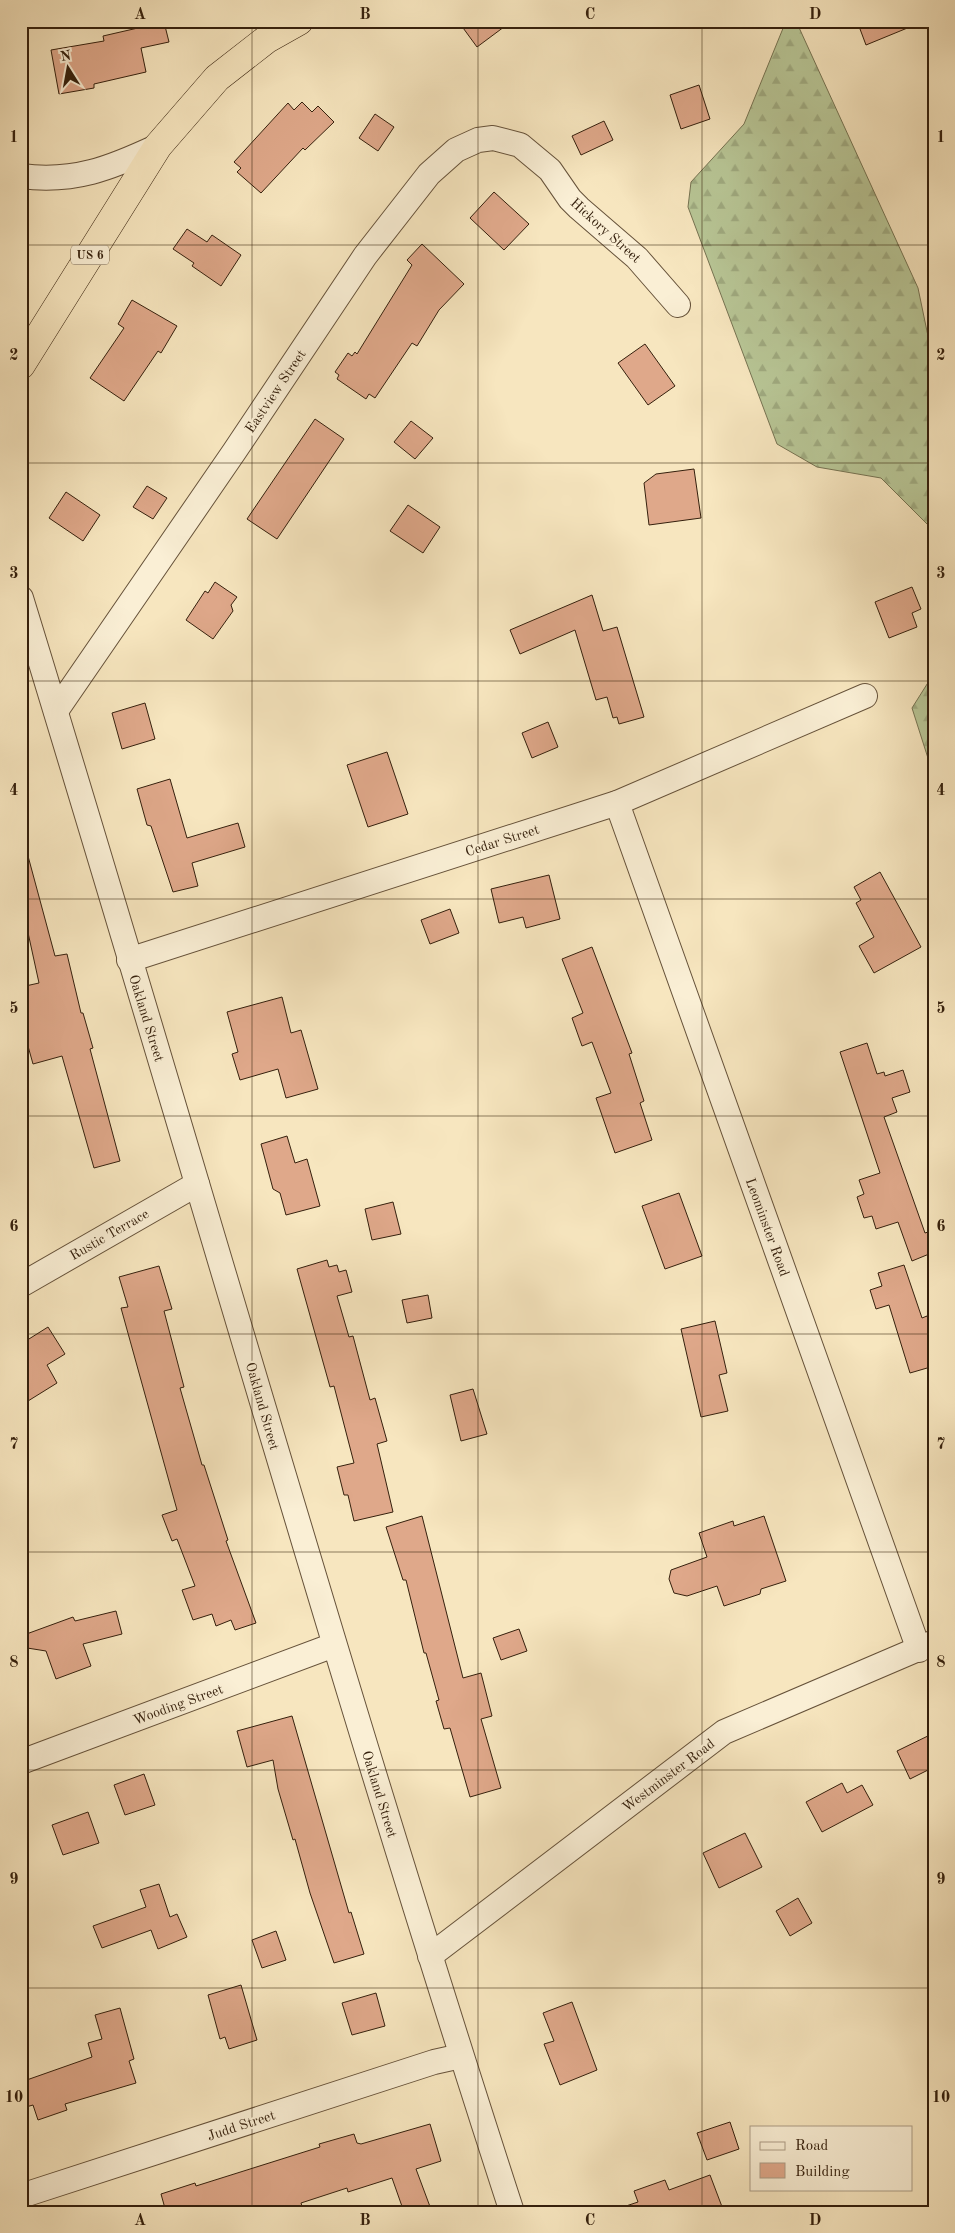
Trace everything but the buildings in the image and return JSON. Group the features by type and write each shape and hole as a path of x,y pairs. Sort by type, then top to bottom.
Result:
{"highway":[{"name":"US 6","path":"21,365 158,146 217,78 268,39 299,21"}],"street":[{"name":"Eastview Street","path":"56,711 234,452 365,256 429,174 446,156 478,140 493,138 506,140 520,146 534,156"},
{"path":"21,176 45,179 87,173 114,166 158,146"},
{"name":"Hickory Street","path":"534,156 550,170 570,199 637,258 678,305"},
{"name":"Oakland Street","path":"21,598 334,1645 461,2056 512,2212"},
{"name":"Cedar Street","path":"129,960 617,804 865,696"},
{"name":"Leominster Road","path":"617,804 926,1646"},
{"name":"Rustic Terrace","path":"21,1285 197,1184"},
{"name":"Wooding Street","path":"21,1762 334,1645"},
{"name":"Westminster Road","path":"430,1956 724,1732 926,1646"},
{"name":"Judd Street","path":"21,2196 434,2062 461,2056"}],"green space":[{"path":"786,21 796,21 918,288 934,365 934,531 881,478 817,467 777,444 688,207 691,182 744,124"},
{"path":"934,679 934,777 912,708 929,681"}]}
